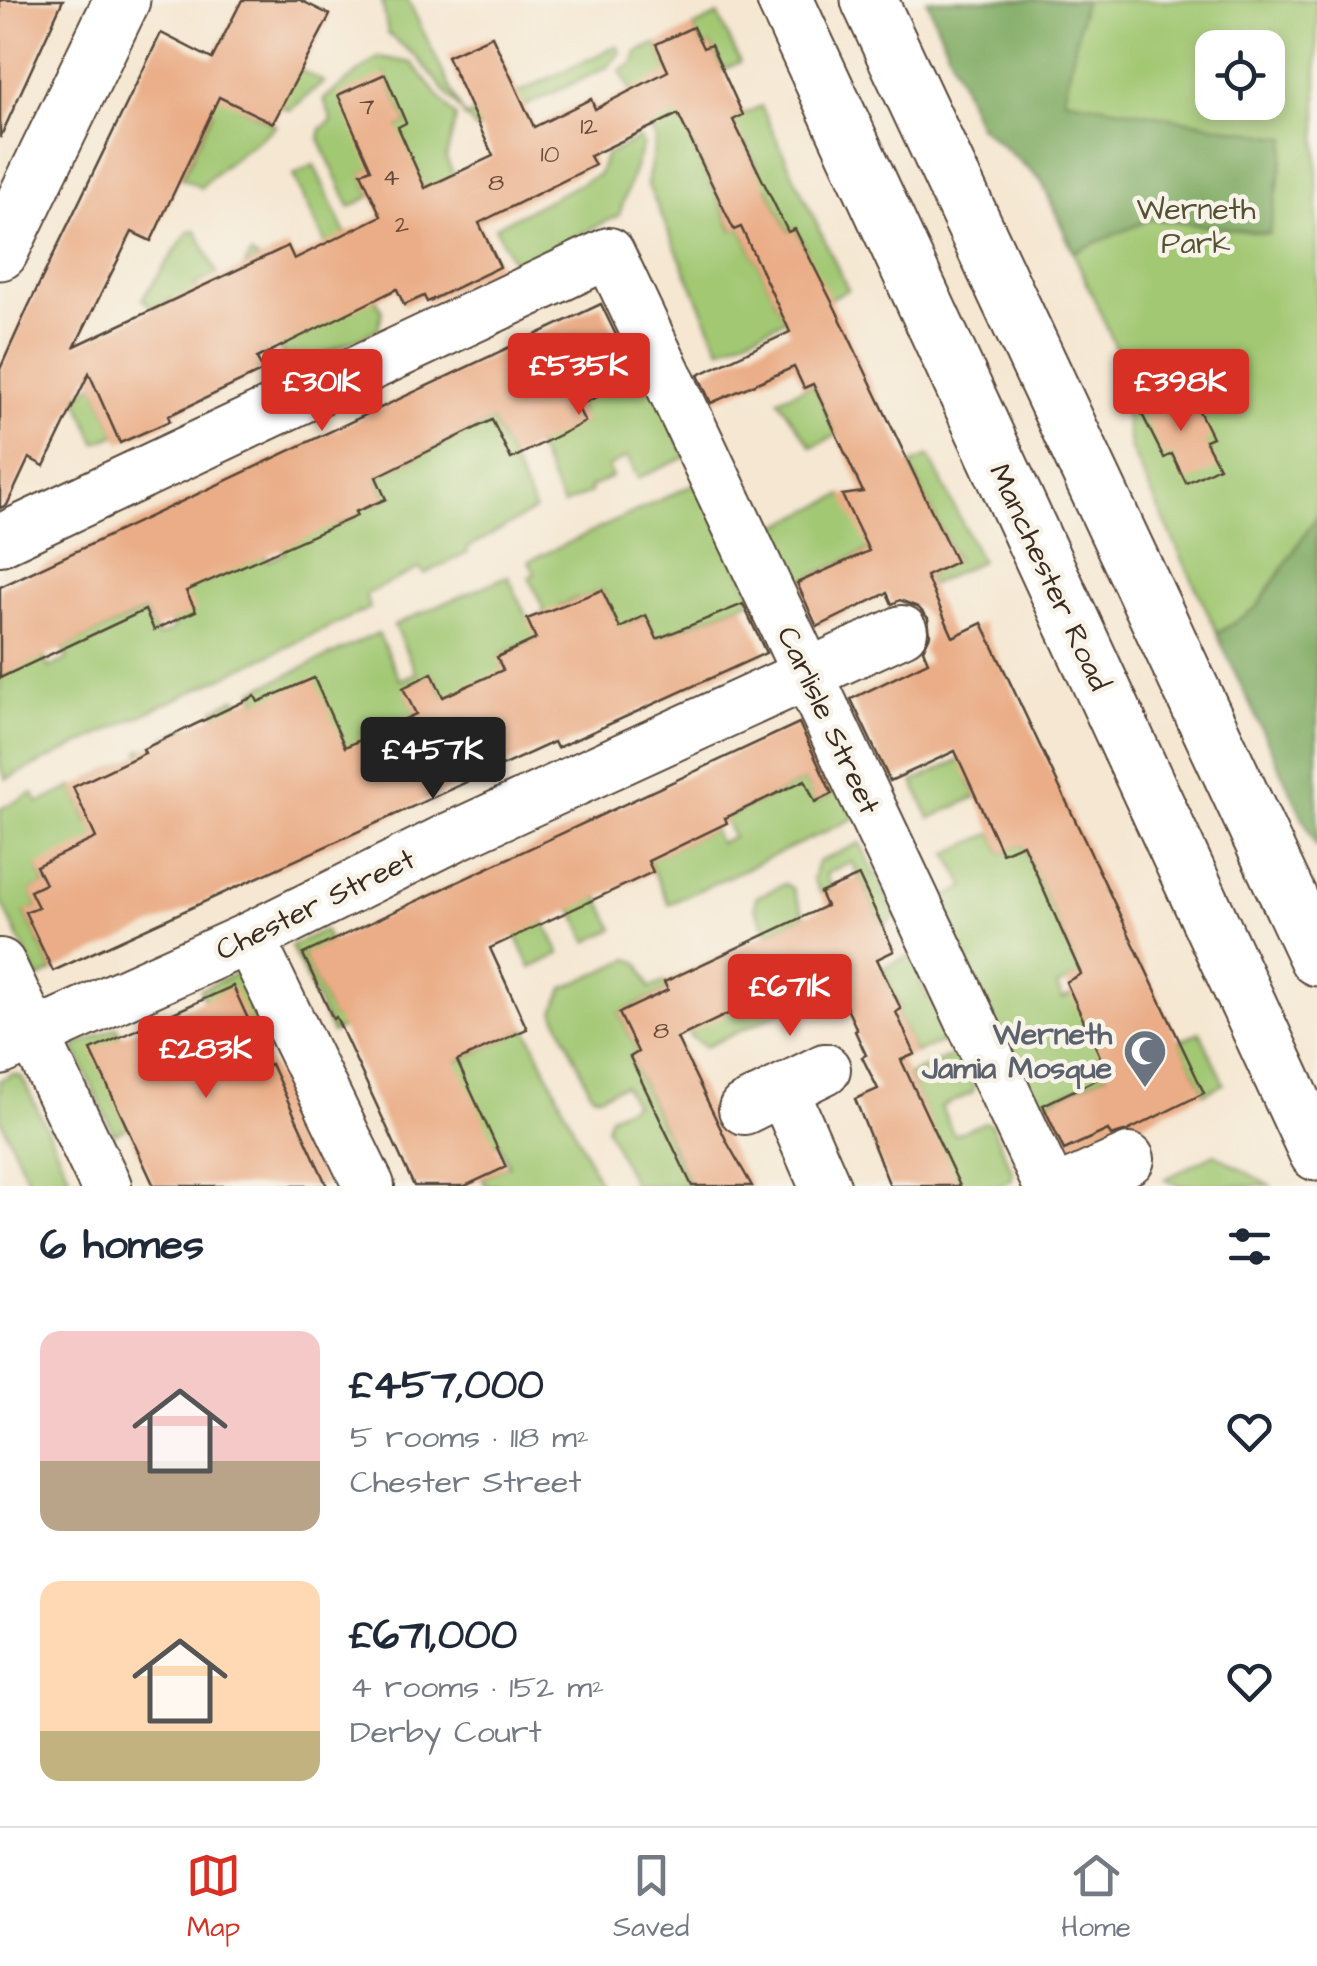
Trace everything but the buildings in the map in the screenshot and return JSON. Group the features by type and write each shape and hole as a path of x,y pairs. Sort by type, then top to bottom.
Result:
{"main road":[{"path":"0,252 122,0"},
{"name":"Manchester Road","path":"785,0 1317,1154"},
{"path":"869,0 1317,958"}],"street":[{"name":"Carlisle Street","path":"0,540 609,254 1049,1186"},
{"name":"Chester Street","path":"17,1042 250,938 452,837 902,631"},
{"path":"250,938 370,1186"},
{"path":"0,964 17,1042 106,1186"},
{"path":"784,1089 826,1186"},
{"path":"1070,1186 1129,1160"}],"green space":[{"path":"382,0 408,0 462,112 416,56 388,34"},
{"name":"Werneth Park","path":"927,0 1317,0 1317,844 1130,448 1115,346 1041,180 979,126"},
{"path":"927,0 1084,0 1064,99 1287,138 1269,234 1151,219 1074,252 1041,179 979,126"},
{"path":"718,15 740,62 723,70 711,45 703,48 693,27"},
{"path":"246,43 324,82 290,110 241,107 276,126 201,188 182,178 193,155 174,146 176,143 194,151 213,111 195,102"},
{"path":"656,44 697,137 691,141 733,230 741,227 785,320 720,349 647,183 656,139 620,71 633,64 637,52"},
{"path":"617,46 620,52 608,67 476,129 466,117"},
{"path":"379,57 412,63 456,118 446,158 481,236 421,266 398,127 406,123 385,75 371,169 362,174 371,196 350,207 319,139 321,129 332,121 324,99"},
{"path":"761,106 848,290 829,299 799,254 806,250 795,229 788,232 767,188 760,190 756,165 745,143 739,146 728,122"},
{"path":"640,138 643,144 619,215 515,266 495,227 599,174 605,156"},
{"path":"314,165 382,312 378,329 290,370 243,269 251,254 259,260 250,264 345,285 293,175"},
{"path":"196,230 217,274 195,285 205,306 191,340 171,299 153,308 142,299 189,231"},
{"path":"114,365 120,377 96,388 117,435 96,443 77,398"},
{"path":"648,374 686,457 638,478 627,457 608,467 612,477 563,505 534,442 584,422 576,402"},
{"path":"813,384 837,435 812,447 778,399"},
{"path":"492,420 535,510 466,549 468,553 424,574 420,568 365,595 370,608 6,779 0,766 0,662 36,641 49,668 68,659 62,648 145,611 158,637 174,629 161,602 177,571 254,534 268,561 285,553 269,519 339,524 356,517 346,492 360,485 371,506 386,499 376,477"},
{"path":"929,456 981,561 930,585 926,576 956,561 910,465"},
{"path":"699,482 754,599 657,639 645,615 628,624 639,647 630,651 602,590 576,598 559,606 568,625 498,656 508,680 452,717 432,674 404,687 427,738 356,770 342,741 251,788 214,709 237,698 248,723 264,716 253,691 378,633 400,680 416,673 394,625 508,576 528,620 545,612 529,577 535,574 529,561"},
{"path":"842,495 880,545 788,587 763,533"},
{"path":"1317,516 1317,848 1217,634 1257,607"},
{"path":"189,727 223,799 37,867 45,884 31,891 38,907 25,913 53,971 38,979 0,898 0,809 33,793 39,803 73,787 89,823 107,815 90,779 141,756 139,751 143,749 184,779 165,738"},
{"path":"983,749 968,778 976,797 930,818 913,782"},
{"path":"835,774 855,818 669,904 648,860 713,829 719,843 733,837 724,818 805,780 816,802 830,795 824,780"},
{"path":"993,833 1002,853 1023,843 1075,961 1085,973 1057,986 1063,999 1092,985 1090,1034 1128,1064 1033,1109 937,901 965,888 948,853"},
{"path":"860,843 896,916 882,926 852,862 826,874 832,888 820,893 813,878 818,862"},
{"path":"785,884 792,888 809,925 800,918 768,933 755,908 756,897"},
{"path":"598,895 614,929 588,942 566,896"},
{"path":"510,922 545,922 560,954 531,968"},
{"path":"324,930 330,942 303,955 333,1018 361,1006 365,1016 332,1033 291,946"},
{"path":"907,957 915,959 924,979 921,984 927,997 933,999 949,1035 947,1040 915,1053 896,1012 901,1008 882,968"},
{"path":"629,959 639,963 650,988 664,982 668,990 619,1013 638,1052 630,1057 690,1186 630,1186 632,1181 606,1127 610,1116 634,1104 624,1085 599,1096 591,1093 554,1011 564,988"},
{"path":"821,962 845,974 801,995 803,1002 705,1047 686,1028"},
{"path":"238,973 269,1041 259,1045 204,999 200,990"},
{"path":"117,1027 142,1121 114,1134 74,1047"},
{"path":"527,1029 599,1182 591,1186 486,1186 482,1178 509,1165 498,1142 469,1156 449,1065"},
{"path":"1200,1032 1224,1084 1204,1093 1179,1041"},
{"path":"954,1055 959,1057 974,1087 972,1093 941,1107 954,1135 985,1122 991,1124 1013,1173 1011,1180 998,1186 958,1186 908,1075"},
{"path":"13,1074 22,1077 74,1186 22,1186 29,1182 0,1118 0,1080"},
{"path":"1215,1154 1270,1186 1178,1186 1165,1179"}],"place":[{"name":"Werneth Jamia Mosque","path":"1145,1089"}]}
